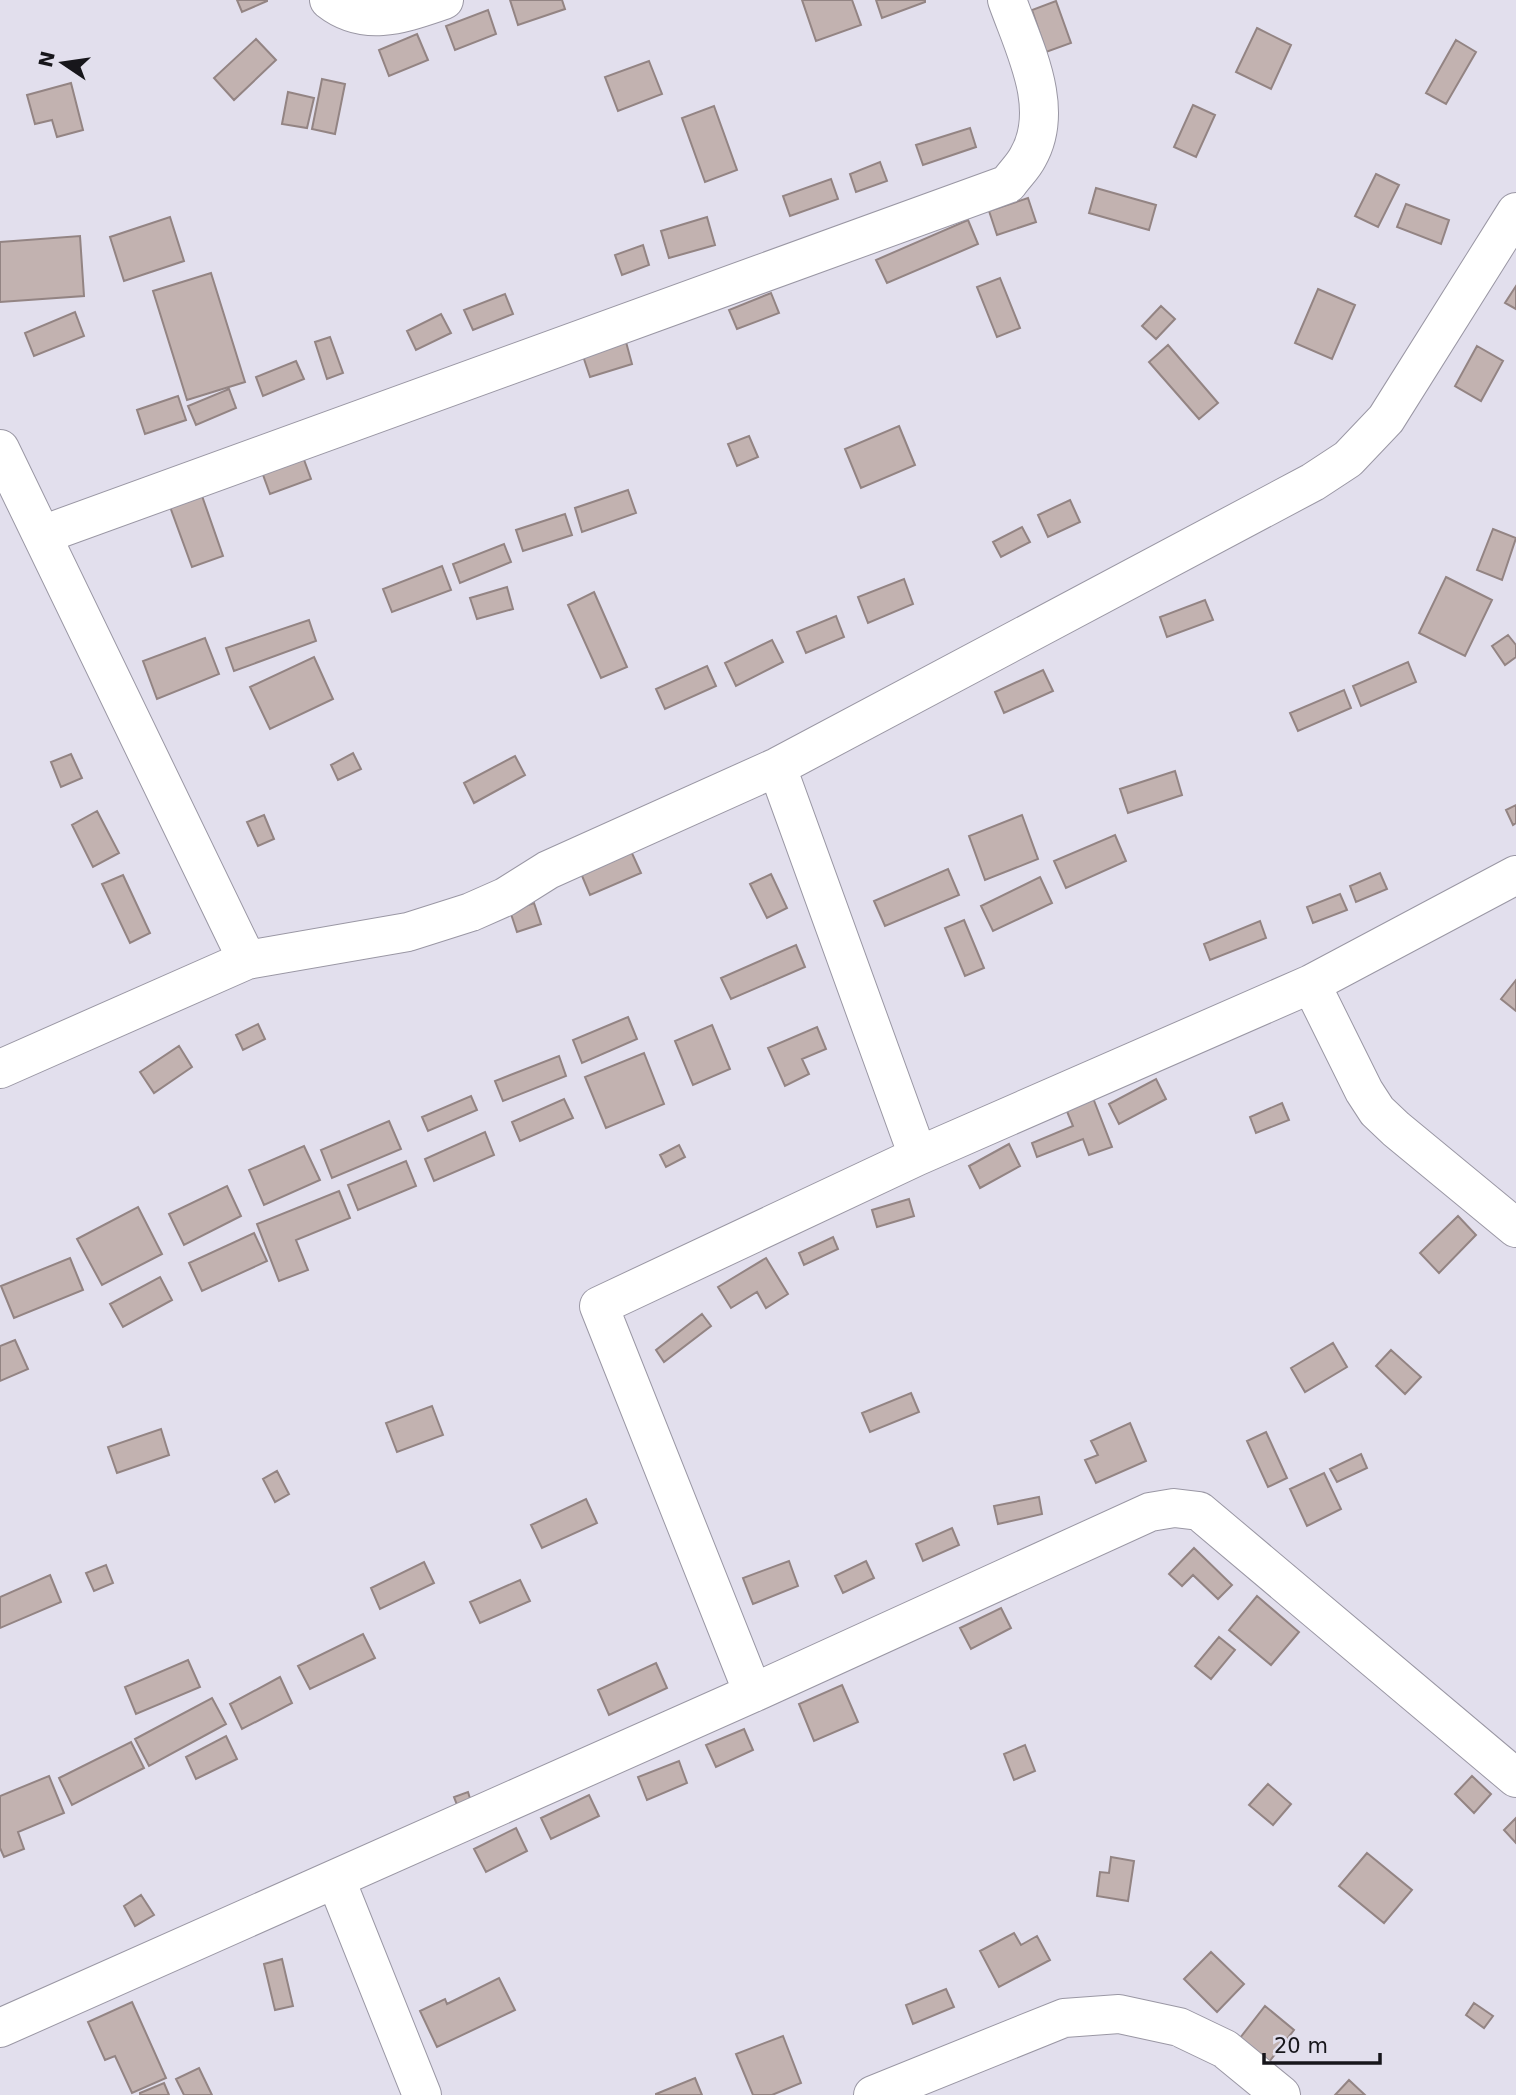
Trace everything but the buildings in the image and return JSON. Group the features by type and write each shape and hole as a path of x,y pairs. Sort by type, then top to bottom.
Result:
{"street":[{"path":"330,0 366,16 396,16 443,0"},
{"path":"42,535 1008,184 1029,156 1039,122 1037,84 1007,0"},
{"path":"0,1069 247,960 408,932 471,912 505,897 548,870 777,767 1313,482 1348,459 1386,419 1516,212"},
{"path":"0,449 247,960"},
{"path":"777,767 918,1156"},
{"path":"753,1693 599,1306 918,1156 1311,984 1516,875"},
{"path":"1311,984 1364,1091 1377,1111 1516,1228"},
{"path":"0,2028 753,1693 1150,1511 1174,1508 1199,1511 1516,1778"},
{"path":"336,1880 422,2095"},
{"path":"873,2095 1064,2018 1119,2014 1179,2027 1225,2049 1281,2095"}]}
